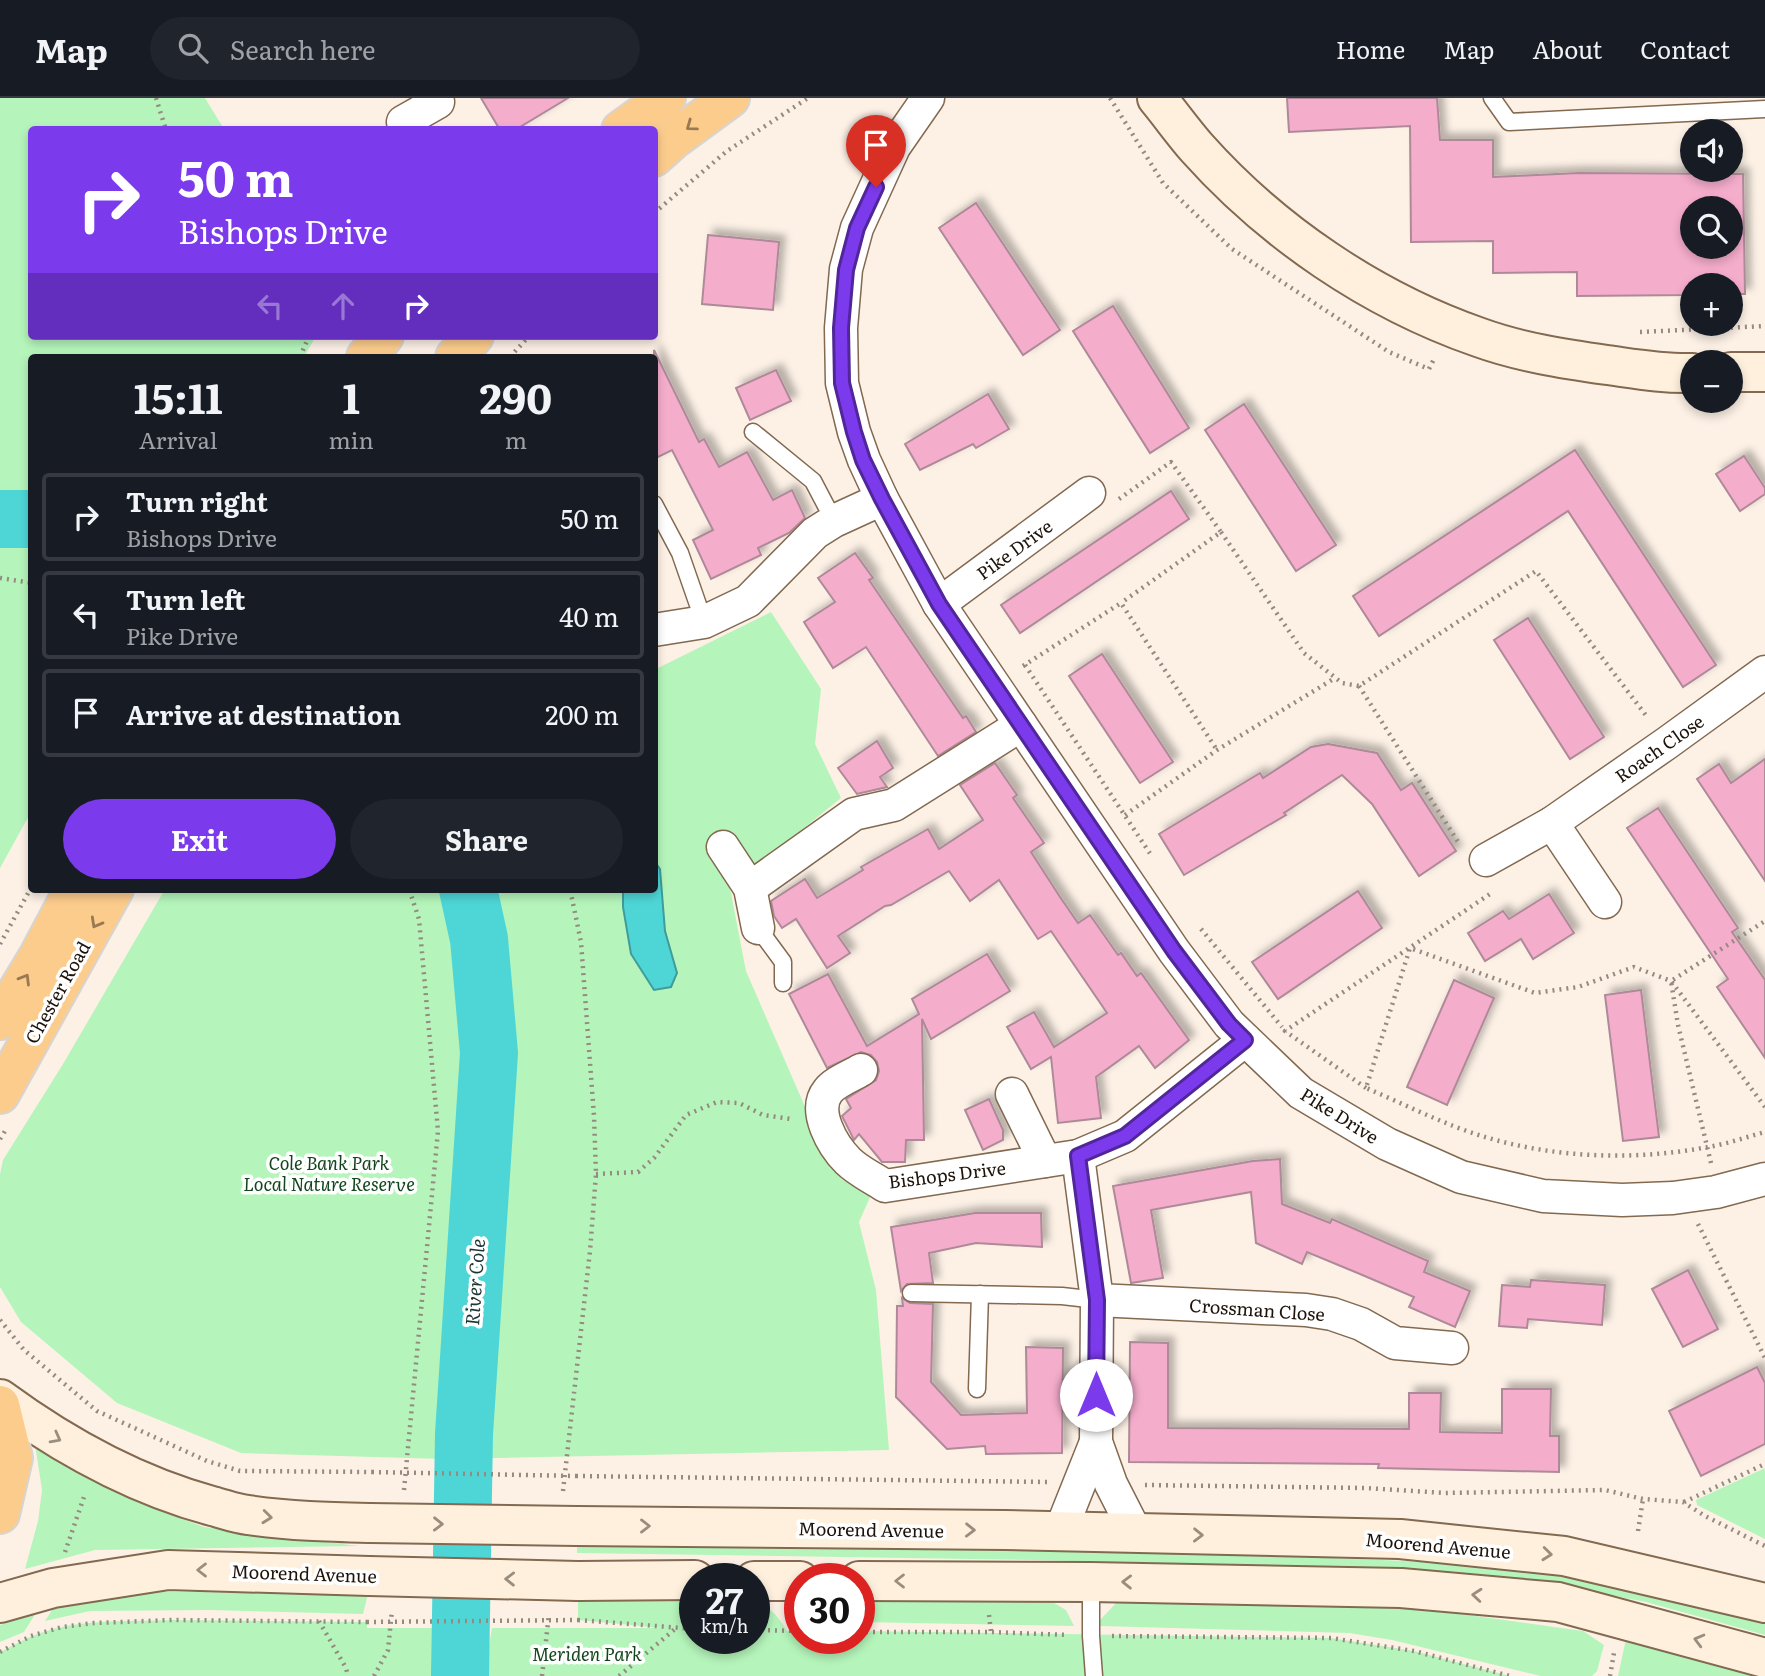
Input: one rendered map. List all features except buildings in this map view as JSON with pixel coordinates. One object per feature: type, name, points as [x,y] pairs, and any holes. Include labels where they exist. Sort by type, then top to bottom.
[{"type":"highway","points":[[627,126],[666,98]]},
{"type":"highway","points":[[658,153],[730,98]]},
{"type":"highway","points":[[369,354],[381,340]]},
{"type":"highway","points":[[458,354],[470,340]]},
{"type":"highway","name":"Chester Road","points":[[0,1020],[72,893]]},
{"type":"highway","name":"Chester Road","points":[[0,1094],[112,893]]},
{"type":"highway","points":[[0,1405],[13,1458],[0,1514]]},
{"type":"street","points":[[403,122],[438,102],[435,98]]},
{"type":"street","name":"Pike Drive","points":[[928,98],[894,147],[857,228],[846,270],[841,328],[842,383],[863,460],[939,604],[1174,951],[1229,1024],[1301,1093],[1387,1144],[1461,1177],[1543,1196],[1622,1200],[1716,1192],[1765,1179]]},
{"type":"street","points":[[1157,98],[1197,147],[1272,220],[1356,280],[1440,322],[1480,338],[1560,359],[1680,374]]},
{"type":"street","points":[[1743,372],[1765,372]]},
{"type":"street","name":"Pike Drive","points":[[939,604],[1089,494]]},
{"type":"street","points":[[658,629],[705,622],[748,601],[815,533],[834,521],[882,499]]},
{"type":"street","name":"Roach Close","points":[[1485,872],[1765,671]]},
{"type":"street","points":[[750,888],[853,814],[894,805],[1021,725]]},
{"type":"street","points":[[1552,823],[1605,902]]},
{"type":"street","points":[[723,847],[750,888],[758,928]]},
{"type":"street","name":"Bishops Drive","points":[[823,1116],[832,1142],[849,1163],[885,1186],[1078,1156],[1125,1136],[1245,1040]]},
{"type":"street","points":[[823,1116],[822,1101],[829,1089],[861,1070]]},
{"type":"street","points":[[1012,1094],[1045,1161]]},
{"type":"street","points":[[1078,1156],[1097,1300],[1096,1442],[1111,1484],[1136,1533]]},
{"type":"street","name":"Crossman Close","points":[[1097,1300],[1306,1310],[1332,1314],[1361,1324],[1395,1343],[1452,1348]]},
{"type":"street","name":"Moorend Avenue","points":[[0,1399],[44,1431],[96,1460],[171,1495],[246,1515],[311,1522],[370,1523],[569,1513],[1060,1531],[1400,1539],[1564,1556],[1765,1603]]},
{"type":"street","points":[[1060,1531],[1096,1442]]},
{"type":"street","name":"Moorend Avenue","points":[[0,1603],[53,1588],[168,1570],[578,1581],[679,1580]]},
{"type":"street","points":[[875,1581],[1401,1588],[1558,1602],[1765,1658]]},
{"type":"lane","points":[[1492,98],[1509,122],[1765,109]]},
{"type":"lane","points":[[753,432],[813,481],[834,521]]},
{"type":"lane","points":[[658,512],[680,553],[705,622]]},
{"type":"lane","points":[[758,928],[783,962],[783,983]]},
{"type":"lane","points":[[911,1293],[1062,1296],[1097,1300]]},
{"type":"lane","points":[[977,1390],[980,1294]]},
{"type":"lane","points":[[1091,1582],[1094,1676]]},
{"type":"path","points":[[156,98],[165,126]]},
{"type":"path","points":[[658,210],[727,151],[808,98]]},
{"type":"path","points":[[1635,332],[1765,326]]},
{"type":"path","points":[[302,354],[308,340]]},
{"type":"path","points":[[513,354],[526,340]]},
{"type":"path","points":[[1089,494],[1106,509],[1171,462],[1304,653],[1342,683],[1359,686],[1536,571],[1667,743]]},
{"type":"path","points":[[994,685],[1121,603],[1221,532]]},
{"type":"path","points":[[0,578],[28,582]]},
{"type":"path","points":[[1121,603],[1217,750]]},
{"type":"path","points":[[1025,665],[1153,859]]},
{"type":"path","points":[[1097,834],[1217,750],[1335,678]]},
{"type":"path","points":[[1285,1031],[1490,894],[1485,872],[1467,856],[1359,686]]},
{"type":"path","points":[[0,944],[28,893]]},
{"type":"path","points":[[404,1497],[438,1131],[419,919],[410,893]]},
{"type":"path","points":[[569,1513],[596,1174],[580,942],[571,893]]},
{"type":"path","points":[[1671,981],[1765,921]]},
{"type":"path","points":[[1198,925],[1285,1031],[1366,1088],[1482,1137],[1567,1154],[1648,1154],[1708,1147],[1765,1132]]},
{"type":"path","points":[[1410,948],[1535,993],[1578,987],[1634,968],[1671,981],[1765,1107]]},
{"type":"path","points":[[1366,1088],[1410,948]]},
{"type":"path","points":[[1671,981],[1678,1025],[1708,1147],[1716,1192]]},
{"type":"path","points":[[596,1174],[638,1172],[654,1158],[685,1115],[717,1102],[739,1104],[763,1115],[795,1120],[823,1116]]},
{"type":"path","points":[[1684,1196],[1765,1358]]},
{"type":"path","points":[[0,1320],[24,1350],[97,1411],[194,1456],[240,1471],[1079,1483]]},
{"type":"path","points":[[31,1636],[53,1588],[96,1460],[97,1411]]},
{"type":"path","points":[[1683,1502],[1765,1464]]},
{"type":"path","points":[[1111,1484],[1365,1488],[1445,1493],[1605,1490],[1643,1499],[1683,1502],[1765,1546]]},
{"type":"path","points":[[1638,1531],[1643,1499]]},
{"type":"path","points":[[374,1676],[388,1650],[392,1608]]},
{"type":"path","points":[[542,1676],[550,1609]]},
{"type":"path","points":[[0,1653],[31,1636],[62,1627],[172,1619],[367,1622],[578,1620],[679,1629]]},
{"type":"path","points":[[319,1621],[348,1676]]},
{"type":"path","points":[[619,1676],[675,1629]]},
{"type":"path","points":[[875,1632],[1331,1638],[1414,1651],[1510,1676]]},
{"type":"path","points":[[1610,1676],[1614,1652]]},
{"type":"green space","points":[[0,98],[205,98],[222,126],[28,126],[28,340],[314,340],[306,354],[28,354],[28,817],[0,868]]},
{"type":"green space","name":"Cole Bank Park Local Nature Reserve","points":[[771,612],[821,689],[815,744],[841,798],[730,888],[746,971],[826,1155],[841,1179],[871,1195],[859,1222],[876,1290],[889,1450],[442,1459],[241,1453],[117,1403],[21,1322],[0,1287],[0,1174],[3,1160],[63,1064],[163,893],[658,893],[658,668]]},
{"type":"green space","points":[[34,1438],[81,1471],[132,1500],[204,1527],[359,1546],[95,1550],[25,1569],[38,1521],[42,1490]]},
{"type":"green space","points":[[1765,1468],[1765,1539],[1697,1505],[1696,1500]]},
{"type":"green space","points":[[577,1542],[1255,1555],[1430,1562],[1551,1572],[1754,1618],[1765,1622],[1765,1635],[1646,1602],[1486,1575],[1341,1568],[1033,1560],[577,1553]]},
{"type":"green space","points":[[112,1591],[368,1594],[363,1614],[210,1610],[90,1611],[45,1621],[57,1602]]},
{"type":"green space","name":"Meriden Park","points":[[578,1595],[679,1597],[679,1654],[770,1654],[770,1610],[784,1627],[784,1654],[875,1654],[875,1631],[1331,1638],[1414,1651],[1510,1676],[484,1676],[492,1628],[662,1628],[578,1620]]},
{"type":"green space","points":[[875,1599],[1051,1601],[1066,1610],[1074,1626],[875,1622]]},
{"type":"green space","points":[[1118,1601],[1425,1609],[1583,1631],[1604,1645],[1597,1671],[1592,1676],[1541,1676],[1392,1640],[1349,1633],[1100,1626],[1099,1621]]},
{"type":"green space","points":[[39,1608],[24,1632],[0,1642],[0,1625]]},
{"type":"green space","points":[[100,1622],[367,1622],[367,1628],[445,1628],[440,1676],[0,1676],[0,1652],[47,1631]]},
{"type":"green space","points":[[1626,1639],[1759,1676],[1618,1676]]},
{"type":"water","points":[[658,866],[665,931],[677,973],[671,987],[654,990],[631,954],[623,893],[658,893]]},
{"type":"waterway","name":"River Cole","points":[[0,519],[28,519]]},
{"type":"waterway","name":"River Cole","points":[[460,1676],[464,1434],[489,1053],[479,939],[469,893]]},
{"type":"route","points":[[876,187],[857,228],[846,270],[841,328],[842,383],[863,460],[939,604],[1174,951],[1229,1024],[1245,1040],[1125,1136],[1078,1156],[1097,1300],[1096,1395]]}]
